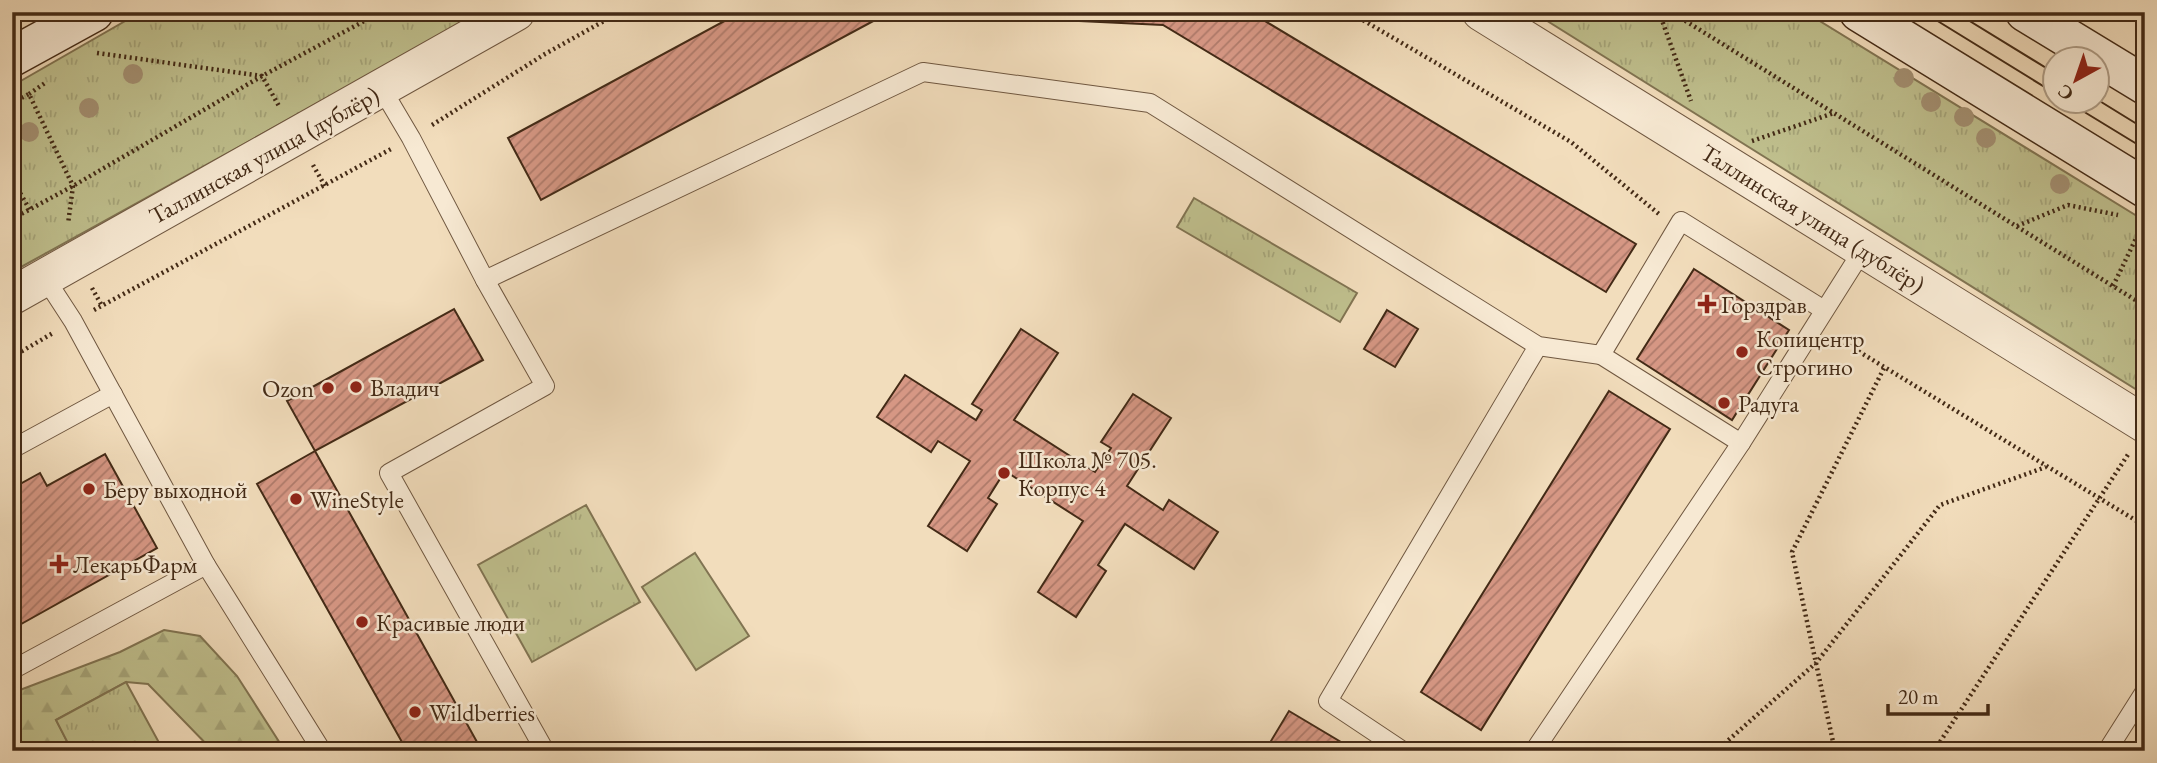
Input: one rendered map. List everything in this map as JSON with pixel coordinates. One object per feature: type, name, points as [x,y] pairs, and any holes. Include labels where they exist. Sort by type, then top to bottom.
[{"type":"main road","points":[[12,57],[94,12]]},
{"type":"main road","points":[[1859,12],[2145,188]]},
{"type":"main road","points":[[2025,12],[2138,76]]},
{"type":"street","name":"Таллинская улица (дублёр)","points":[[12,296],[516,12]]},
{"type":"street","name":"Таллинская улица (дублёр)","points":[[1482,12],[1864,248],[2139,435]]},
{"type":"lane","points":[[485,280],[923,72],[1150,103],[1538,346],[1601,355],[1741,443]]},
{"type":"lane","points":[[382,89],[545,386],[389,473],[545,751]]},
{"type":"lane","points":[[1601,355],[1681,221],[1820,318]]},
{"type":"lane","points":[[1537,750],[1741,443],[1864,248]]},
{"type":"lane","points":[[60,269],[73,321],[206,565],[322,751]]},
{"type":"lane","points":[[1403,751],[1328,701],[1538,346]]},
{"type":"lane","points":[[12,449],[113,394]]},
{"type":"lane","points":[[12,670],[206,565]]},
{"type":"lane","points":[[2107,751],[2140,710],[2145,691]]},
{"type":"path","points":[[12,219],[262,76],[381,12]]},
{"type":"path","points":[[12,356],[411,138],[545,54],[620,12]]},
{"type":"path","points":[[1349,12],[1571,142],[1676,230]]},
{"type":"path","points":[[1659,12],[1691,103]]},
{"type":"path","points":[[1671,12],[2145,306]]},
{"type":"path","points":[[92,52],[262,76]]},
{"type":"path","points":[[262,76],[326,186]]},
{"type":"path","points":[[12,103],[50,80]]},
{"type":"path","points":[[29,94],[73,186],[60,269],[102,306]]},
{"type":"path","points":[[12,179],[30,210]]},
{"type":"path","points":[[2016,226],[2068,205],[2119,215]]},
{"type":"path","points":[[2113,286],[2145,221]]},
{"type":"path","points":[[1820,318],[1884,368],[2145,526]]},
{"type":"path","points":[[1835,751],[1792,552],[1884,368]]},
{"type":"path","points":[[1934,751],[2139,435]]},
{"type":"path","points":[[1716,751],[1816,663],[1940,505],[2047,467]]},
{"type":"green space","points":[[141,12],[483,12],[12,272],[12,86]]},
{"type":"green space","points":[[1533,12],[1805,12],[2145,221],[2145,395]]},
{"type":"green space","points":[[1194,198],[1357,293],[1340,322],[1177,227]]},
{"type":"green space","points":[[586,505],[640,602],[532,662],[478,565]]},
{"type":"green space","points":[[695,553],[749,636],[696,670],[642,587]]},
{"type":"green space","points":[[164,630],[200,636],[237,676],[285,751],[213,751],[148,684],[126,682],[56,720],[72,751],[12,751],[12,693],[120,652]]},
{"type":"green space","points":[[126,682],[163,750],[72,751],[56,720]]},
{"type":"building","points":[[741,12],[890,12],[541,200],[508,138]]},
{"type":"building","points":[[894,12],[1250,12],[1636,244],[1606,292],[1163,25]]},
{"type":"building","points":[[1694,269],[1789,330],[1732,420],[1637,359]]},
{"type":"building","points":[[454,309],[483,360],[315,451],[287,401]]},
{"type":"building","points":[[1387,310],[1418,329],[1395,367],[1364,349]]},
{"type":"building","points":[[1021,329],[1058,353],[1014,420],[1095,472],[1111,448],[1101,442],[1133,394],[1171,418],[1127,486],[1163,510],[1169,500],[1218,532],[1194,569],[1125,524],[1098,565],[1106,571],[1076,617],[1038,592],[1083,521],[1005,471],[988,498],[997,504],[967,551],[928,526],[970,461],[938,441],[931,452],[877,417],[905,375],[976,420],[982,410],[972,404]]},
{"type":"building","points":[[1609,391],[1670,429],[1481,730],[1421,692]]},
{"type":"building","points":[[315,451],[482,751],[407,751],[257,484]]},
{"type":"building","points":[[105,454],[157,548],[14,628],[12,506],[20,502],[13,488],[40,473],[47,486]]},
{"type":"building","points":[[1289,711],[1356,751],[1265,751]]},
{"type":"tram line","points":[[12,15],[16,12]]},
{"type":"tram line","points":[[1923,12],[2042,85]]},
{"type":"tram line","points":[[1955,12],[2042,65]]},
{"type":"tram line","points":[[2112,109],[2145,129]]},
{"type":"tram line","points":[[2091,116],[2145,149]]},
{"type":"place","name":"Горздрав","points":[[1707,304]]},
{"type":"place","name":"Копицентр Строгино","points":[[1742,352]]},
{"type":"place","name":"Владич","points":[[356,387]]},
{"type":"place","name":"Ozon","points":[[328,388]]},
{"type":"place","name":"Радуга","points":[[1724,403]]},
{"type":"place","name":"Школа № 705. Корпус 4","points":[[1004,473]]},
{"type":"place","name":"Беру выходной","points":[[89,489]]},
{"type":"place","name":"WineStyle","points":[[296,499]]},
{"type":"place","name":"ЛекарьФарм","points":[[59,564]]},
{"type":"place","name":"Красивые люди","points":[[362,622]]},
{"type":"place","name":"Wildberries","points":[[415,712]]}]
